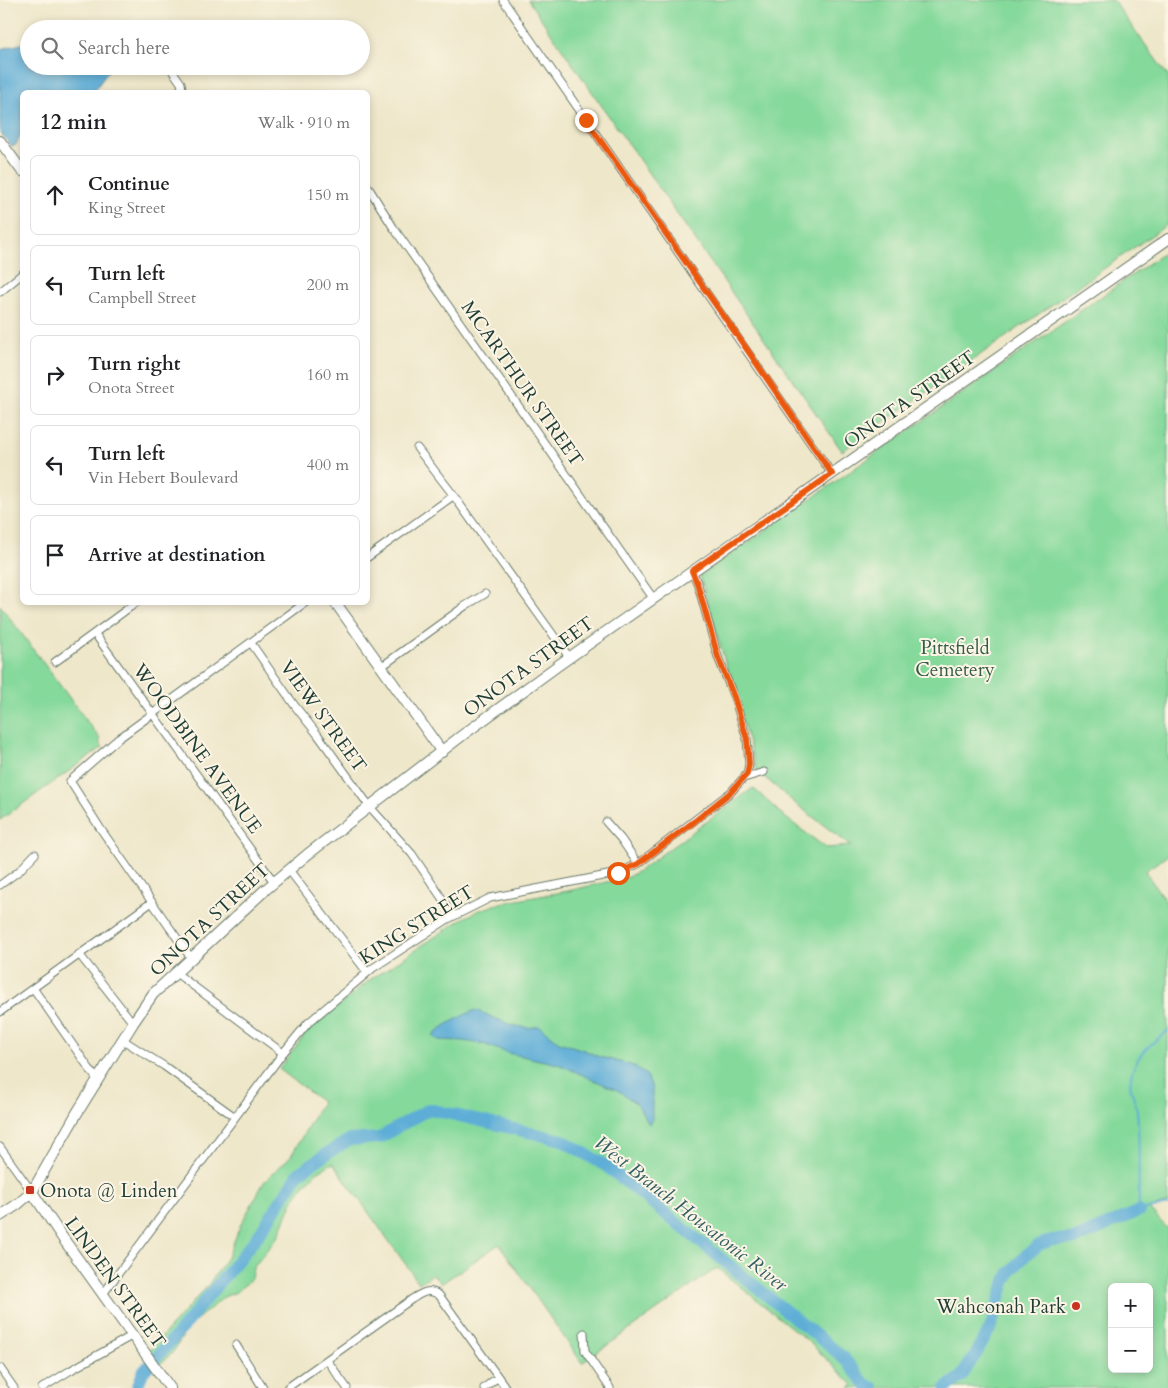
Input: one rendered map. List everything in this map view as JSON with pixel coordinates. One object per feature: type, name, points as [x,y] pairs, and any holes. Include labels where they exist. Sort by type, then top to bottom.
[{"type":"street","points":[[503,0],[832,474]]},
{"type":"street","points":[[175,75],[181,83],[182,89],[180,90]]},
{"type":"street","points":[[0,141],[20,168]]},
{"type":"street","name":"MCARTHUR STREET","points":[[370,190],[393,227],[652,598]]},
{"type":"street","name":"ONOTA STREET","points":[[0,1216],[32,1192],[133,1023],[153,994],[274,882],[442,752],[652,598],[1168,239]]},
{"type":"street","points":[[0,292],[20,276]]},
{"type":"street","points":[[417,448],[570,657]]},
{"type":"street","points":[[370,556],[453,496]]},
{"type":"street","points":[[692,571],[718,657],[734,697],[747,739],[749,764],[747,774],[743,778]]},
{"type":"street","points":[[381,667],[465,606],[485,594]]},
{"type":"street","points":[[55,662],[133,605]]},
{"type":"street","points":[[191,958],[90,813],[70,781],[117,740],[302,605]]},
{"type":"street","points":[[337,605],[442,752]]},
{"type":"street","name":"WOODBINE AVENUE","points":[[95,634],[274,882]]},
{"type":"street","name":"VIEW STREET","points":[[251,643],[294,706],[318,735],[370,807],[412,854],[454,916]]},
{"type":"street","points":[[743,778],[764,772]]},
{"type":"street","name":"KING STREET","points":[[103,1294],[282,1053],[308,1023],[367,972],[454,916],[490,898],[618,873],[638,864],[731,792],[743,778]]},
{"type":"street","points":[[606,822],[621,839],[638,864]]},
{"type":"street","points":[[0,885],[19,871],[35,854]]},
{"type":"street","points":[[289,870],[367,972]]},
{"type":"street","points":[[0,1012],[152,902]]},
{"type":"street","points":[[79,954],[133,1023]]},
{"type":"street","points":[[176,973],[282,1053]]},
{"type":"street","points":[[33,988],[98,1081]]},
{"type":"street","points":[[123,1040],[164,1066],[235,1117]]},
{"type":"street","name":"LINDEN STREET","points":[[0,1147],[170,1388]]},
{"type":"street","points":[[288,1388],[412,1299],[426,1291],[433,1291],[439,1295],[506,1388]]},
{"type":"street","points":[[584,1333],[585,1352],[610,1388]]},
{"type":"street","points":[[42,1388],[133,1335]]},
{"type":"street","points":[[236,1345],[263,1388]]},
{"type":"street","points":[[327,1360],[347,1388]]},
{"type":"street","points":[[0,1368],[14,1388]]},
{"type":"street","points":[[484,1388],[498,1377]]},
{"type":"green space","points":[[528,0],[1113,0],[1168,76],[1168,224],[842,451]]},
{"type":"green space","name":"Pittsfield Cemetery","points":[[1168,250],[1168,855],[1145,871],[1168,905],[1168,1203],[1149,1209],[1168,1229],[1168,1388],[849,1388],[853,1385],[808,1341],[717,1268],[582,1363],[499,1244],[441,1284],[433,1274],[419,1283],[333,1163],[317,1172],[300,1190],[293,1201],[279,1235],[253,1268],[251,1278],[247,1283],[236,1292],[224,1297],[196,1320],[188,1328],[173,1352],[159,1365],[149,1351],[209,1284],[228,1256],[241,1224],[264,1182],[291,1156],[322,1102],[279,1069],[306,1033],[371,979],[462,919],[501,903],[568,891],[628,877],[753,788],[786,818],[826,848],[851,846],[757,771],[700,576]]},
{"type":"green space","points":[[0,605],[101,740],[99,742],[103,747],[0,820]]},
{"type":"water","points":[[20,44],[20,75],[106,75],[95,90],[20,90],[20,135],[16,145],[11,146],[0,132],[0,49]]},
{"type":"water","points":[[476,1010],[511,1025],[528,1028],[539,1026],[559,1042],[597,1056],[631,1065],[642,1071],[647,1076],[652,1088],[652,1119],[650,1123],[637,1104],[619,1091],[558,1064],[508,1053],[483,1044],[438,1040],[433,1035],[453,1021]]},
{"type":"waterway","points":[[1168,1031],[1140,1056],[1130,1081],[1136,1104],[1138,1123],[1139,1211],[1168,1205]]},
{"type":"waterway","name":"West Branch Housatonic River","points":[[137,1388],[143,1372],[173,1339],[257,1237],[299,1173],[349,1140],[379,1138],[429,1109],[562,1140],[606,1166],[843,1357],[866,1385],[873,1388]]},
{"type":"waterway","name":"West Branch Housatonic River","points":[[946,1388],[961,1377],[976,1354],[990,1329],[1010,1272],[1026,1255],[1039,1245],[1052,1240],[1076,1239],[1139,1211]]},
{"type":"place","name":"Onota @ Linden","points":[[30,1190]]},
{"type":"place","name":"Wahconah Park","points":[[1076,1306]]},
{"type":"route","points":[[586,120],[832,474],[692,571],[708,617],[718,657],[734,697],[747,739],[749,764],[747,774],[731,792],[647,858],[618,873]]}]
